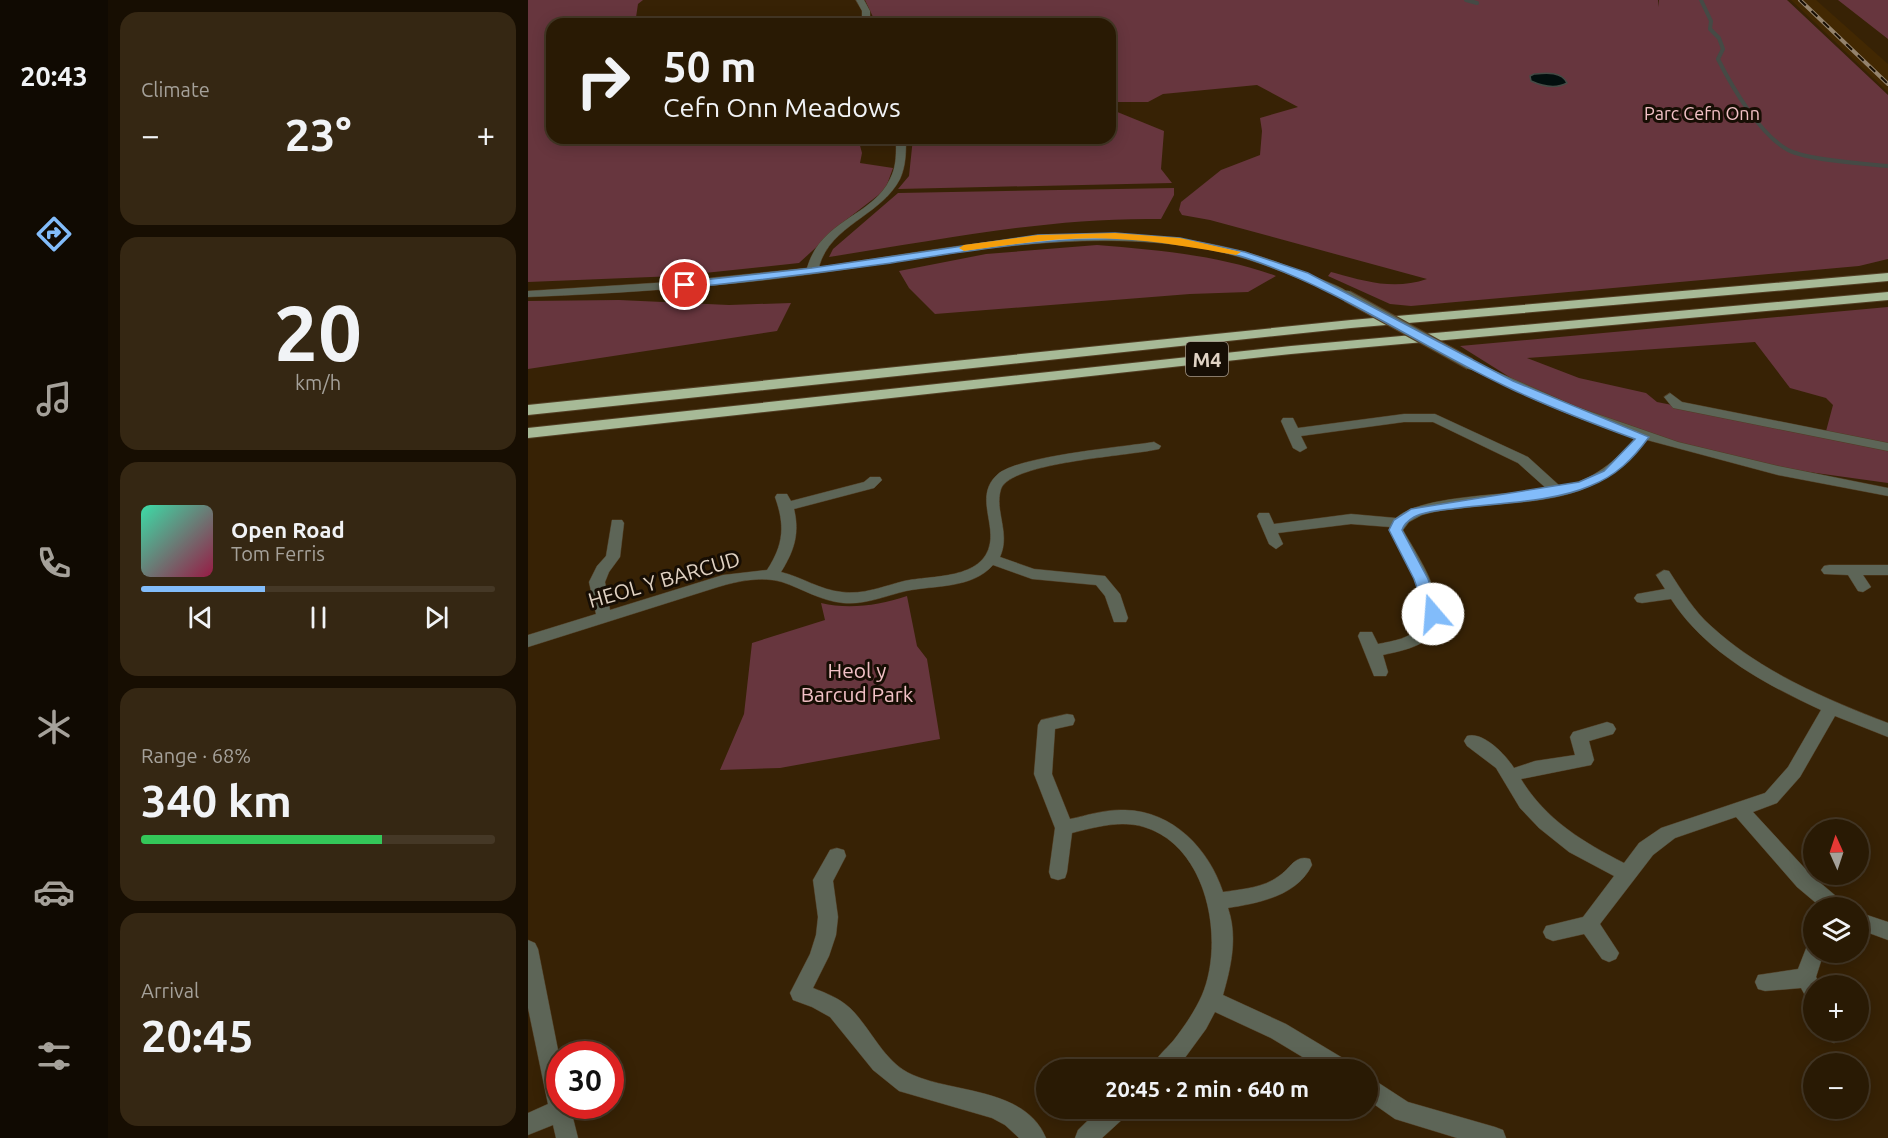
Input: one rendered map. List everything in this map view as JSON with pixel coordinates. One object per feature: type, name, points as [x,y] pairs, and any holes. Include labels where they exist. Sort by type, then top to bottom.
[{"type":"highway","name":"M4","points":[[528,410],[1328,326],[1888,278]]},
{"type":"highway","name":"M4","points":[[528,433],[1301,349],[1888,296]]},
{"type":"street","points":[[860,0],[866,11],[867,18]]},
{"type":"street","points":[[812,271],[819,250],[842,227],[890,191],[897,174],[900,144]]},
{"type":"street","points":[[528,294],[675,286],[812,271],[1019,240],[1074,236],[1125,236],[1180,241],[1245,255],[1305,275],[1470,364],[1549,402],[1643,437],[1759,468],[1888,492]]},
{"type":"street","points":[[1670,397],[1678,405],[1888,447]]},
{"type":"street","points":[[1300,448],[1291,427],[1404,417],[1435,418],[1523,460],[1557,491]]},
{"type":"street","points":[[1374,651],[1420,636],[1430,626],[1433,614],[1421,579],[1396,530],[1398,523],[1411,513],[1437,507],[1557,491],[1583,485],[1608,473],[1630,454],[1643,437]]},
{"type":"street","points":[[1120,618],[1112,594],[1100,580],[1032,574],[991,559],[999,540],[993,494],[1002,478],[1037,465],[1154,446]]},
{"type":"street","points":[[772,574],[791,539],[790,520],[784,502],[869,485],[875,480]]},
{"type":"street","points":[[1276,544],[1267,522],[1351,519],[1398,523]]},
{"type":"street","points":[[604,617],[597,582],[615,551],[617,523]]},
{"type":"street","name":"HEOL Y BARCUD","points":[[528,641],[725,580],[772,574],[793,579],[833,596],[861,597],[965,576],[982,568],[991,559]]},
{"type":"street","points":[[1829,570],[1888,570]]},
{"type":"street","points":[[1853,570],[1863,587]]},
{"type":"street","points":[[1664,574],[1687,611],[1719,641],[1772,678],[1831,708],[1888,730]]},
{"type":"street","points":[[1642,598],[1676,593]]},
{"type":"street","points":[[1366,636],[1374,651],[1380,672]]},
{"type":"street","points":[[1553,932],[1589,924],[1646,849],[1668,832],[1771,798],[1794,772],[1831,708]]},
{"type":"street","points":[[1058,872],[1064,828],[1043,774],[1047,725],[1067,720]]},
{"type":"street","points":[[1510,776],[1535,768],[1585,760],[1579,737],[1607,729]]},
{"type":"street","points":[[1473,741],[1502,764],[1526,803],[1545,823],[1576,847],[1626,873]]},
{"type":"street","points":[[1740,810],[1804,881],[1823,897]]},
{"type":"street","points":[[1064,828],[1113,817],[1146,820],[1164,827],[1190,850],[1212,884],[1218,901],[1224,943],[1222,963],[1210,1000],[1192,1034],[1170,1059]]},
{"type":"street","points":[[837,856],[823,880],[828,916],[826,935],[819,956],[800,993],[815,998],[846,1019],[880,1065],[895,1077],[907,1084],[995,1108],[1013,1118],[1035,1138]]},
{"type":"street","points":[[1218,901],[1282,886],[1292,880],[1303,865]]},
{"type":"street","points":[[1589,924],[1609,953]]},
{"type":"street","points":[[1869,924],[1888,931]]},
{"type":"street","points":[[528,949],[546,1048]]},
{"type":"street","points":[[1765,982],[1803,985]]},
{"type":"street","points":[[1210,1000],[1240,1012],[1310,1047],[1327,1059]]},
{"type":"street","points":[[1378,1094],[1403,1111],[1495,1138]]},
{"type":"street","points":[[528,1124],[546,1116]]},
{"type":"street","points":[[563,1119],[567,1138]]},
{"type":"street","points":[[1086,1138],[1106,1119]]},
{"type":"shaded area","points":[[1791,0],[1816,0],[1888,64],[1888,92]]},
{"type":"shaded area","points":[[1548,73],[1561,76],[1567,83],[1554,86],[1540,84],[1531,81],[1530,76]]},
{"type":"green space","points":[[528,0],[643,0],[638,4],[636,18],[546,18],[546,144],[860,144],[862,153],[860,163],[893,168],[885,190],[846,220],[799,263],[676,276],[528,282]]},
{"type":"green space","name":"Parc Cefn Onn","points":[[865,0],[1658,0],[1659,7],[1659,0],[1787,0],[1888,95],[1888,259],[1859,266],[1411,306],[1390,304],[1328,276],[1331,272],[1381,284],[1404,284],[1427,279],[1210,220],[1182,215],[1179,210],[1181,202],[1221,170],[1260,155],[1262,131],[1260,118],[1298,107],[1257,85],[1163,94],[1148,102],[1116,102],[1116,18],[873,17]]},
{"type":"green space","points":[[1838,0],[1888,0],[1888,39]]},
{"type":"green space","points":[[1116,111],[1164,131],[1161,169],[1172,183],[898,189],[909,176],[912,144],[1116,144]]},
{"type":"green space","points":[[1174,188],[1174,195],[1161,219],[1119,219],[1036,226],[829,257],[833,249],[898,193]]},
{"type":"green space","points":[[1097,245],[1165,251],[1210,258],[1276,276],[1248,292],[1190,294],[935,314],[909,288],[899,271],[986,254]]},
{"type":"green space","points":[[619,300],[729,305],[791,303],[777,331],[528,369],[528,301]]},
{"type":"green space","points":[[1888,307],[1888,483],[1772,467],[1631,430],[1519,383],[1460,346]],"holes":[[[1755,342],[1790,388],[1826,398],[1833,405],[1825,435],[1657,402],[1646,393],[1579,378],[1527,358]]]},
{"type":"green space","name":"Heol y Barcud Park","points":[[907,596],[917,646],[927,659],[940,739],[780,768],[720,770],[744,714],[752,643],[825,620],[821,603],[864,606]]},
{"type":"waterway","points":[[1466,0],[1477,3]]},
{"type":"waterway","points":[[1701,0],[1711,21],[1710,29],[1719,38],[1723,49],[1718,59],[1757,122],[1778,143],[1788,150],[1808,156],[1888,166]]},
{"type":"railway","points":[[1800,0],[1888,84]]},
{"type":"slow traffic","points":[[964,248],[1038,238],[1115,236],[1180,241],[1236,252]]},
{"type":"route","points":[[685,285],[812,271],[1038,238],[1115,236],[1180,241],[1227,250],[1305,275],[1509,384],[1579,414],[1643,437],[1630,454],[1608,473],[1583,485],[1540,494],[1437,507],[1411,513],[1398,523],[1396,530],[1430,599],[1433,614]]}]
